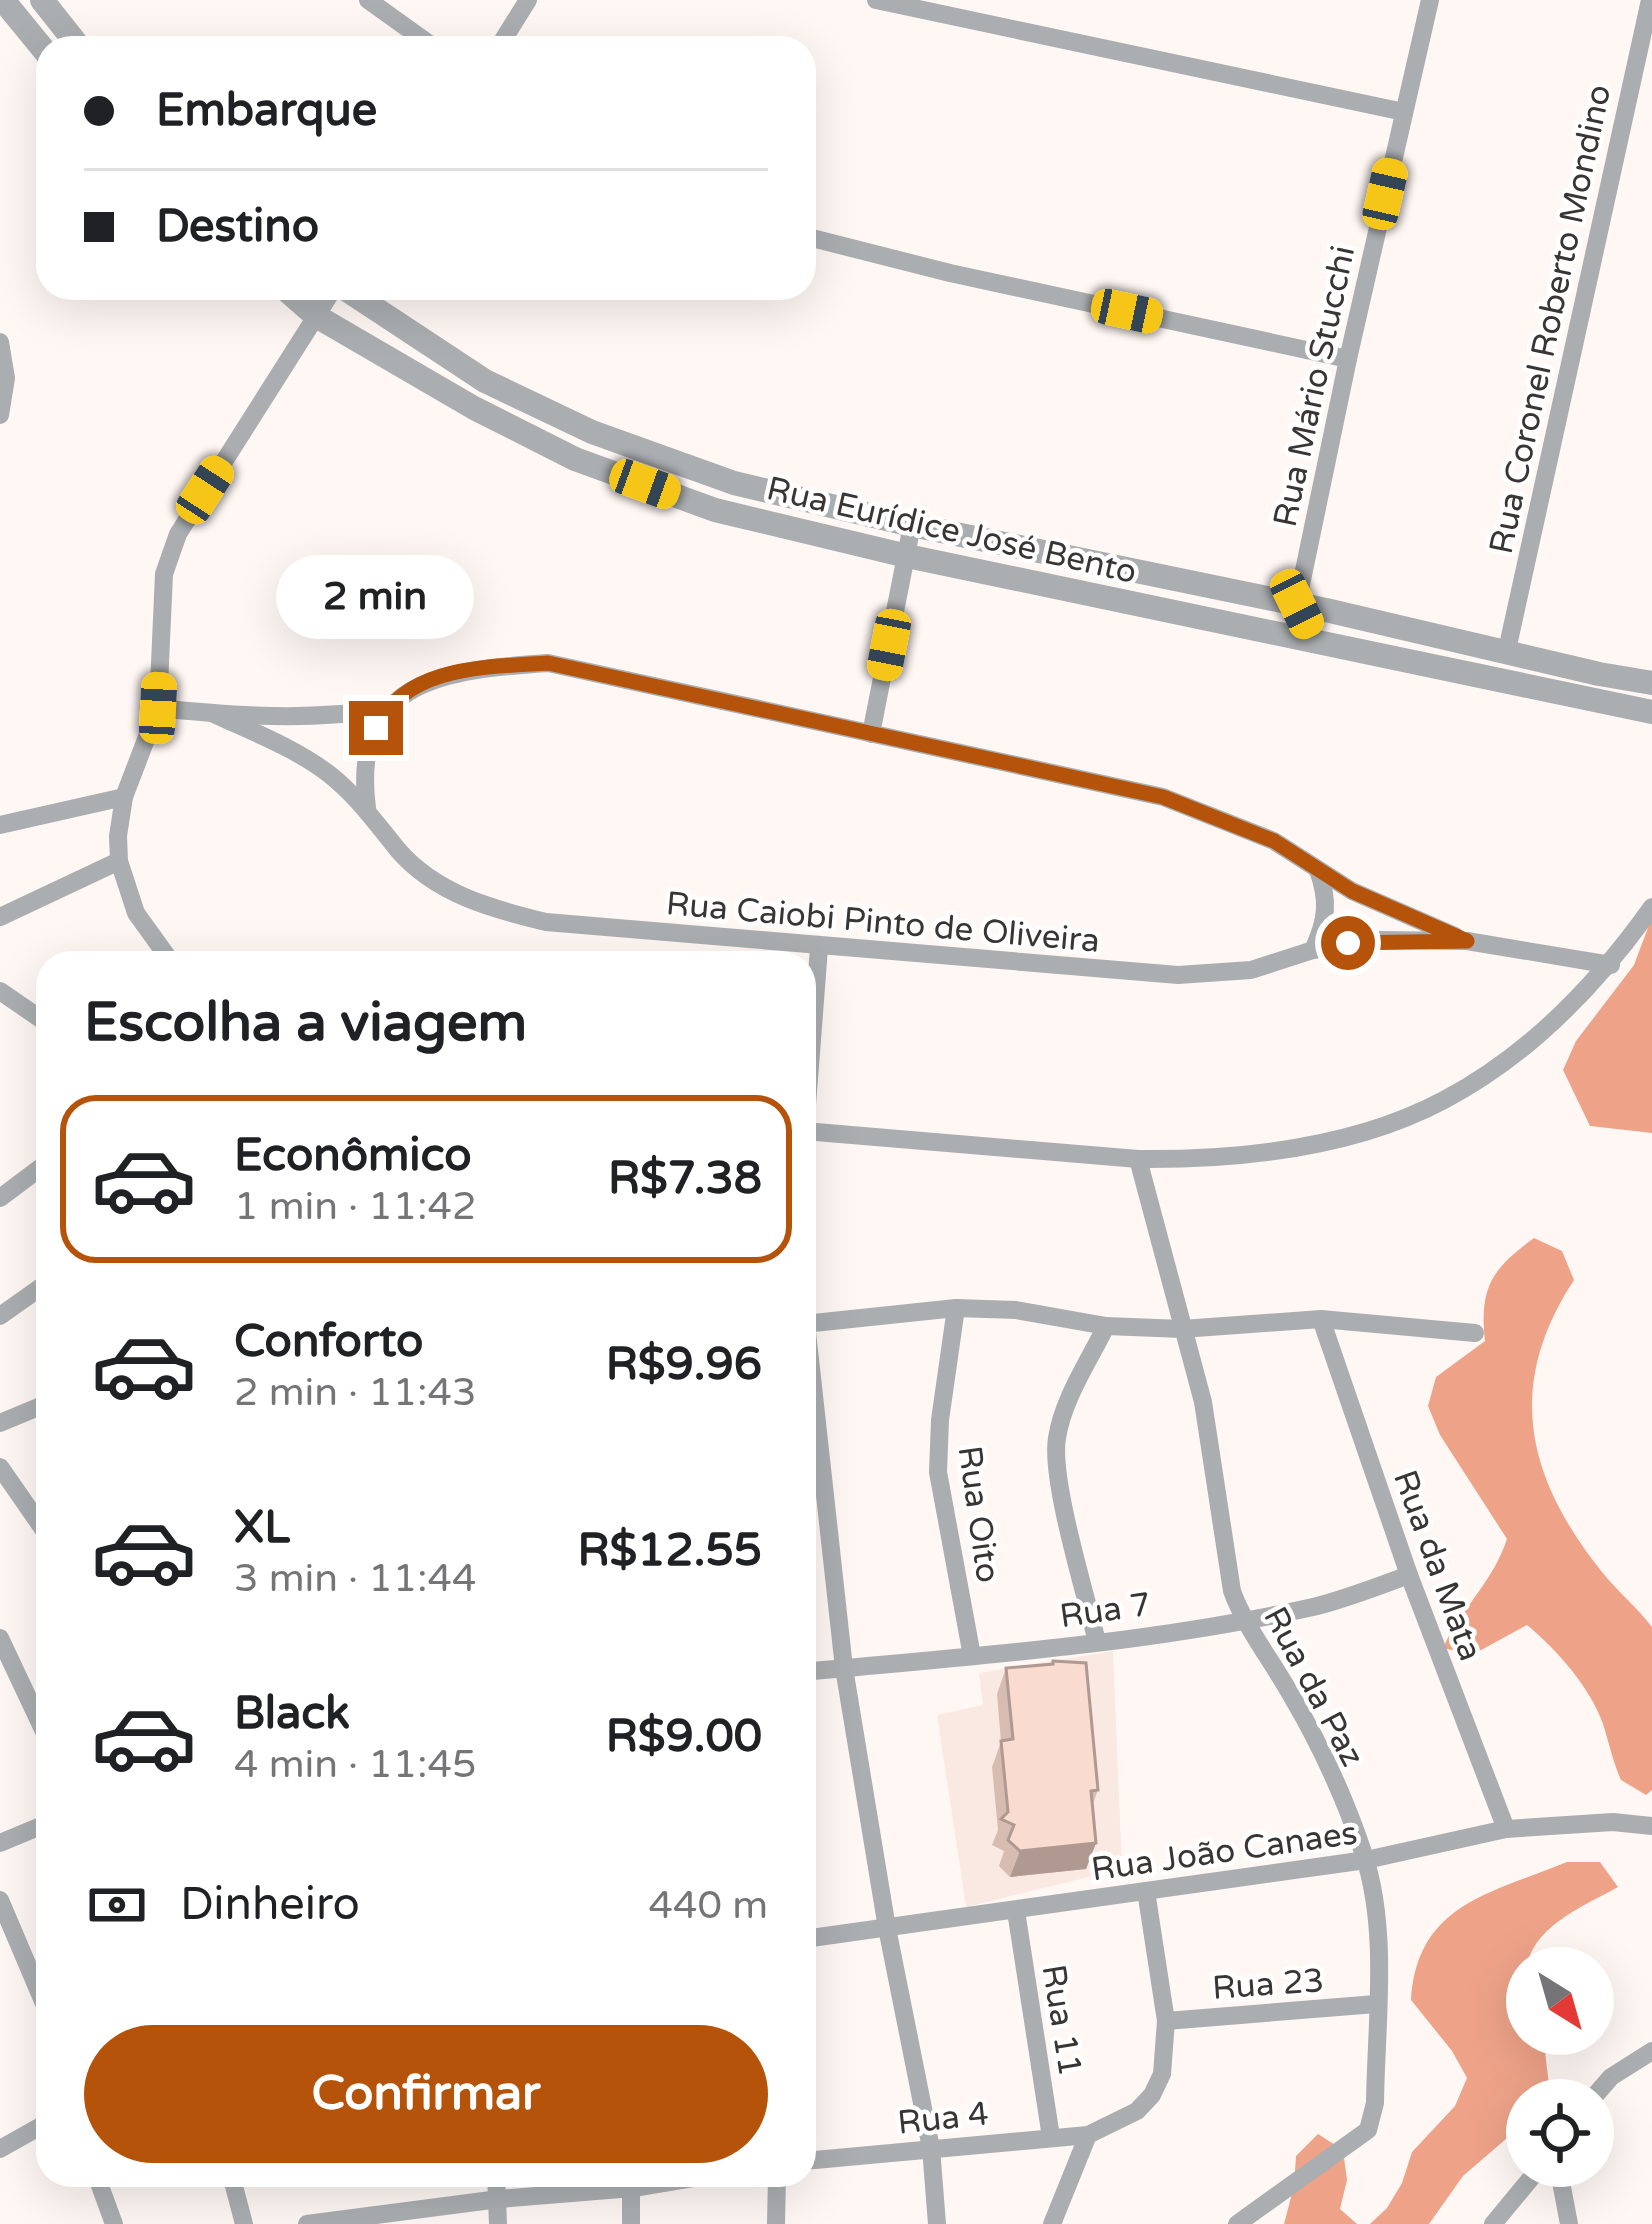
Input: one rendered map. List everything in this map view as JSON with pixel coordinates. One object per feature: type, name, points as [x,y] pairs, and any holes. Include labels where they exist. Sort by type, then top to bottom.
[{"type":"street","points":[[3,0],[36,41]]},
{"type":"street","points":[[42,0],[70,36]]},
{"type":"street","points":[[368,0],[418,36]]},
{"type":"street","points":[[506,36],[528,0]]},
{"type":"street","points":[[876,0],[1404,112]]},
{"type":"street","name":"Rua Mário Stucchi","points":[[1297,604],[1430,0]]},
{"type":"street","name":"Rua Coronel Roberto Mondino","points":[[1507,650],[1650,0]]},
{"type":"street","points":[[816,239],[950,273],[1348,359]]},
{"type":"street","name":"Rua Eurídice José Bento","points":[[298,300],[316,316],[474,408],[575,459],[715,509],[907,556],[1652,712]]},
{"type":"street","points":[[163,951],[136,913],[119,861],[118,836],[124,797],[158,708],[164,574],[178,534],[326,300]]},
{"type":"street","name":"Rua Eurídice José Bento","points":[[362,300],[485,381],[592,432],[734,483],[1652,683]]},
{"type":"street","points":[[0,342],[6,378],[0,415]]},
{"type":"street","points":[[872,734],[912,525]]},
{"type":"street","points":[[1297,604],[1315,641]]},
{"type":"street","points":[[367,808],[363,776],[385,709],[430,679],[473,668],[548,663],[1163,797],[1274,841],[1381,906],[1467,941]]},
{"type":"street","name":"Rua Caiobi Pinto de Oliveira","points":[[158,708],[326,718],[385,709]]},
{"type":"street","name":"Rua Caiobi Pinto de Oliveira","points":[[214,714],[298,753],[328,773],[367,808],[401,854],[442,886],[486,908],[546,922],[1178,975],[1251,970],[1313,950],[1378,940],[1467,941],[1611,965]]},
{"type":"street","points":[[0,825],[124,797]]},
{"type":"street","points":[[0,917],[119,861]]},
{"type":"street","points":[[1313,950],[1328,908],[1318,870]]},
{"type":"street","points":[[816,1132],[1194,1160],[1356,1135],[1443,1101],[1533,1040],[1611,965],[1652,907]]},
{"type":"street","points":[[816,986],[819,947]]},
{"type":"street","points":[[0,991],[36,1016]]},
{"type":"street","name":"Rua da Paz","points":[[1138,1159],[1203,1402],[1232,1591],[1243,1620],[1292,1696],[1351,1820],[1366,1860],[1377,1935],[1376,2103],[1368,2130],[1237,2224]]},
{"type":"street","points":[[0,1198],[36,1171]]},
{"type":"street","points":[[0,1316],[36,1290]]},
{"type":"street","points":[[816,1322],[956,1308],[1016,1310],[1106,1326],[1182,1329],[1321,1319],[1475,1333]]},
{"type":"street","name":"Rua Oito","points":[[956,1308],[940,1420],[938,1472],[972,1656]]},
{"type":"street","name":"Rua da Mata","points":[[1321,1319],[1409,1575],[1506,1829]]},
{"type":"street","points":[[1096,1642],[1058,1474],[1057,1439],[1069,1401],[1106,1326]]},
{"type":"street","points":[[0,1423],[36,1408]]},
{"type":"street","points":[[816,1420],[844,1668],[887,1928],[932,2148],[937,2224]]},
{"type":"street","points":[[0,1467],[36,1519]]},
{"type":"street","name":"Rua 7","points":[[816,1671],[1096,1642],[1243,1620],[1318,1606],[1409,1575]]},
{"type":"street","points":[[0,1638],[36,1714]]},
{"type":"street","name":"Rua João Canaes","points":[[816,1937],[1366,1860],[1506,1829],[1613,1822],[1652,1826]]},
{"type":"street","points":[[0,1843],[36,1828]]},
{"type":"street","points":[[1052,2224],[1088,2135],[1136,2111],[1152,2095],[1162,2074],[1166,2020],[1146,1892]]},
{"type":"street","points":[[0,1900],[36,1985]]},
{"type":"street","name":"Rua 11","points":[[1016,1911],[1051,2137]]},
{"type":"street","name":"Rua 23","points":[[1166,2020],[1376,2005]]},
{"type":"street","points":[[1609,2079],[1652,2051]]},
{"type":"street","points":[[0,2149],[36,2129]]},
{"type":"street","name":"Rua 4","points":[[816,2160],[1088,2135]]},
{"type":"street","points":[[100,2187],[114,2224]]},
{"type":"street","points":[[234,2187],[244,2224]]},
{"type":"street","points":[[498,2187],[498,2224]]},
{"type":"street","points":[[307,2224],[588,2187]]},
{"type":"street","points":[[631,2224],[632,2187]]},
{"type":"street","points":[[776,2224],[777,2187]]},
{"type":"street","points":[[1493,2224],[1524,2187]]},
{"type":"street","points":[[1562,2187],[1570,2224]]},
{"type":"shaded area","points":[[1652,917],[1652,1133],[1590,1126],[1563,1070],[1576,1041],[1634,965]]},
{"type":"shaded area","points":[[1534,1238],[1562,1251],[1574,1280],[1552,1319],[1532,1393],[1542,1466],[1576,1536],[1652,1627],[1652,1790],[1646,1795],[1621,1780],[1590,1696],[1527,1625],[1472,1655],[1443,1648],[1507,1539],[1440,1435],[1428,1406],[1436,1377],[1485,1341],[1484,1306],[1492,1281]]},
{"type":"shaded area","points":[[1113,1651],[1122,1869],[966,1907],[937,1715],[983,1705],[979,1673]]},
{"type":"shaded area","points":[[1567,1862],[1600,1862],[1618,1887],[1563,1918],[1535,1947],[1506,1947],[1506,2055],[1545,2055],[1548,2079],[1506,2079],[1506,2139],[1463,2176],[1429,2224],[1370,2224],[1402,2183],[1412,2152],[1455,2106],[1467,2078],[1411,2000],[1416,1967],[1427,1942],[1443,1922],[1486,1894]]},
{"type":"shaded area","points":[[1318,2134],[1343,2150],[1347,2180],[1340,2209],[1357,2224],[1284,2224],[1296,2156]]},
{"type":"building","points":[[1053,1661],[1086,1663],[1098,1790],[1091,1791],[1096,1843],[1020,1851],[1008,1840],[1014,1825],[1001,1819],[1008,1812],[1001,1741],[1013,1739],[1006,1668]]},
{"type":"route","points":[[376,728],[385,709],[430,679],[473,668],[548,663],[1163,797],[1274,841],[1352,891],[1467,941],[1348,943]]}]
